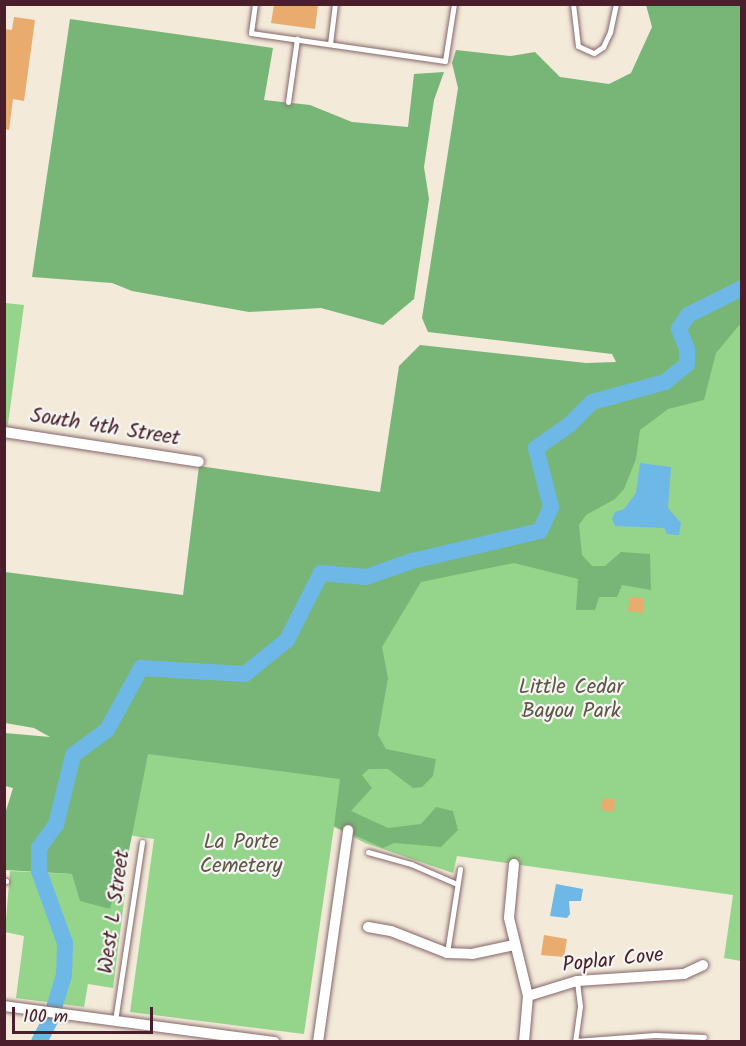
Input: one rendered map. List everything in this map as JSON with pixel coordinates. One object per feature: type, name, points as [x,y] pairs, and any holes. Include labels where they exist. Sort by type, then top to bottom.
[{"type":"street","name":"South 4th Street","points":[[4,432],[199,462]]},
{"type":"street","points":[[318,1041],[348,830]]},
{"type":"street","points":[[514,864],[509,906],[514,945],[528,996],[524,1041]]},
{"type":"street","points":[[368,927],[391,931],[447,953],[471,954],[514,945]]},
{"type":"street","name":"Poplar Cove","points":[[528,996],[577,981],[684,974],[703,965]]},
{"type":"street","points":[[4,1006],[275,1041]]},
{"type":"lane","points":[[255,4],[250,33],[445,61],[454,4]]},
{"type":"lane","points":[[330,44],[335,4]]},
{"type":"lane","points":[[573,4],[578,46],[594,53],[603,47],[610,32],[616,4]]},
{"type":"lane","points":[[288,102],[297,39]]},
{"type":"lane","name":"West L Street","points":[[114,1022],[142,842]]},
{"type":"lane","points":[[368,852],[411,864],[457,884]]},
{"type":"lane","points":[[447,953],[459,869]]},
{"type":"lane","points":[[577,981],[580,1006],[575,1041],[704,1037]]},
{"type":"green space","points":[[646,5],[741,5],[741,323],[716,353],[704,400],[668,409],[640,430],[636,459],[624,489],[615,499],[586,515],[579,525],[582,555],[592,566],[605,566],[621,552],[650,554],[651,590],[622,585],[617,597],[599,597],[595,610],[576,610],[578,579],[514,563],[421,582],[382,647],[388,678],[378,735],[386,749],[436,759],[433,776],[422,787],[413,788],[388,769],[369,769],[362,775],[372,788],[351,811],[388,828],[421,824],[436,807],[453,811],[458,830],[441,847],[394,843],[383,848],[334,826],[340,779],[148,754],[120,896],[113,898],[110,909],[80,901],[72,874],[5,870],[4,817],[13,788],[5,786],[5,733],[50,737],[34,728],[5,723],[5,572],[183,595],[199,466],[380,492],[399,366],[420,345],[586,363],[616,362],[612,354],[428,332],[422,318],[458,88],[452,63],[456,50],[511,56],[535,52],[560,77],[609,84],[631,73],[652,27]]},
{"type":"green space","points":[[70,19],[273,48],[264,100],[310,105],[352,122],[408,127],[414,74],[444,72],[434,100],[424,167],[429,199],[414,299],[383,325],[321,308],[249,312],[132,291],[112,283],[32,277]]},
{"type":"green space","name":"Little Cedar Bayou Park","points":[[741,288],[741,961],[724,958],[733,895],[457,856],[453,873],[365,843],[334,827],[304,1034],[130,1012],[154,839],[121,834],[135,732],[364,614]]},
{"type":"green space","points":[[5,303],[24,305],[8,424],[5,428]]},
{"type":"green space","points":[[10,871],[72,874],[109,909],[113,898],[125,894],[113,988],[88,984],[84,1007],[16,998],[24,936],[5,932]]},
{"type":"water","points":[[640,463],[671,467],[668,508],[681,523],[679,535],[667,534],[664,528],[615,526],[612,519],[615,512],[624,509],[636,493]]},
{"type":"water","points":[[556,884],[583,889],[581,901],[569,901],[570,914],[567,918],[550,916]]},
{"type":"building","points":[[274,5],[318,5],[315,29],[271,23]]},
{"type":"building","points":[[14,17],[35,20],[24,101],[13,99],[9,130],[4,129],[4,29],[12,30]]},
{"type":"building","points":[[630,597],[644,598],[643,613],[628,611]]},
{"type":"building","points":[[603,798],[615,799],[614,812],[601,810]]},
{"type":"building","points":[[544,935],[567,939],[564,957],[541,955]]},
{"type":"waterway","points":[[39,1042],[51,1018],[64,975],[65,943],[39,871],[39,848],[56,825],[73,755],[107,730],[141,668],[245,674],[287,640],[321,573],[366,577],[412,561],[540,531],[551,507],[536,448],[569,425],[592,402],[665,382],[687,364],[687,349],[679,329],[688,315],[742,288]]},
{"type":"park label","name":"La Porte Cemetery","points":[[241,855]]}]
